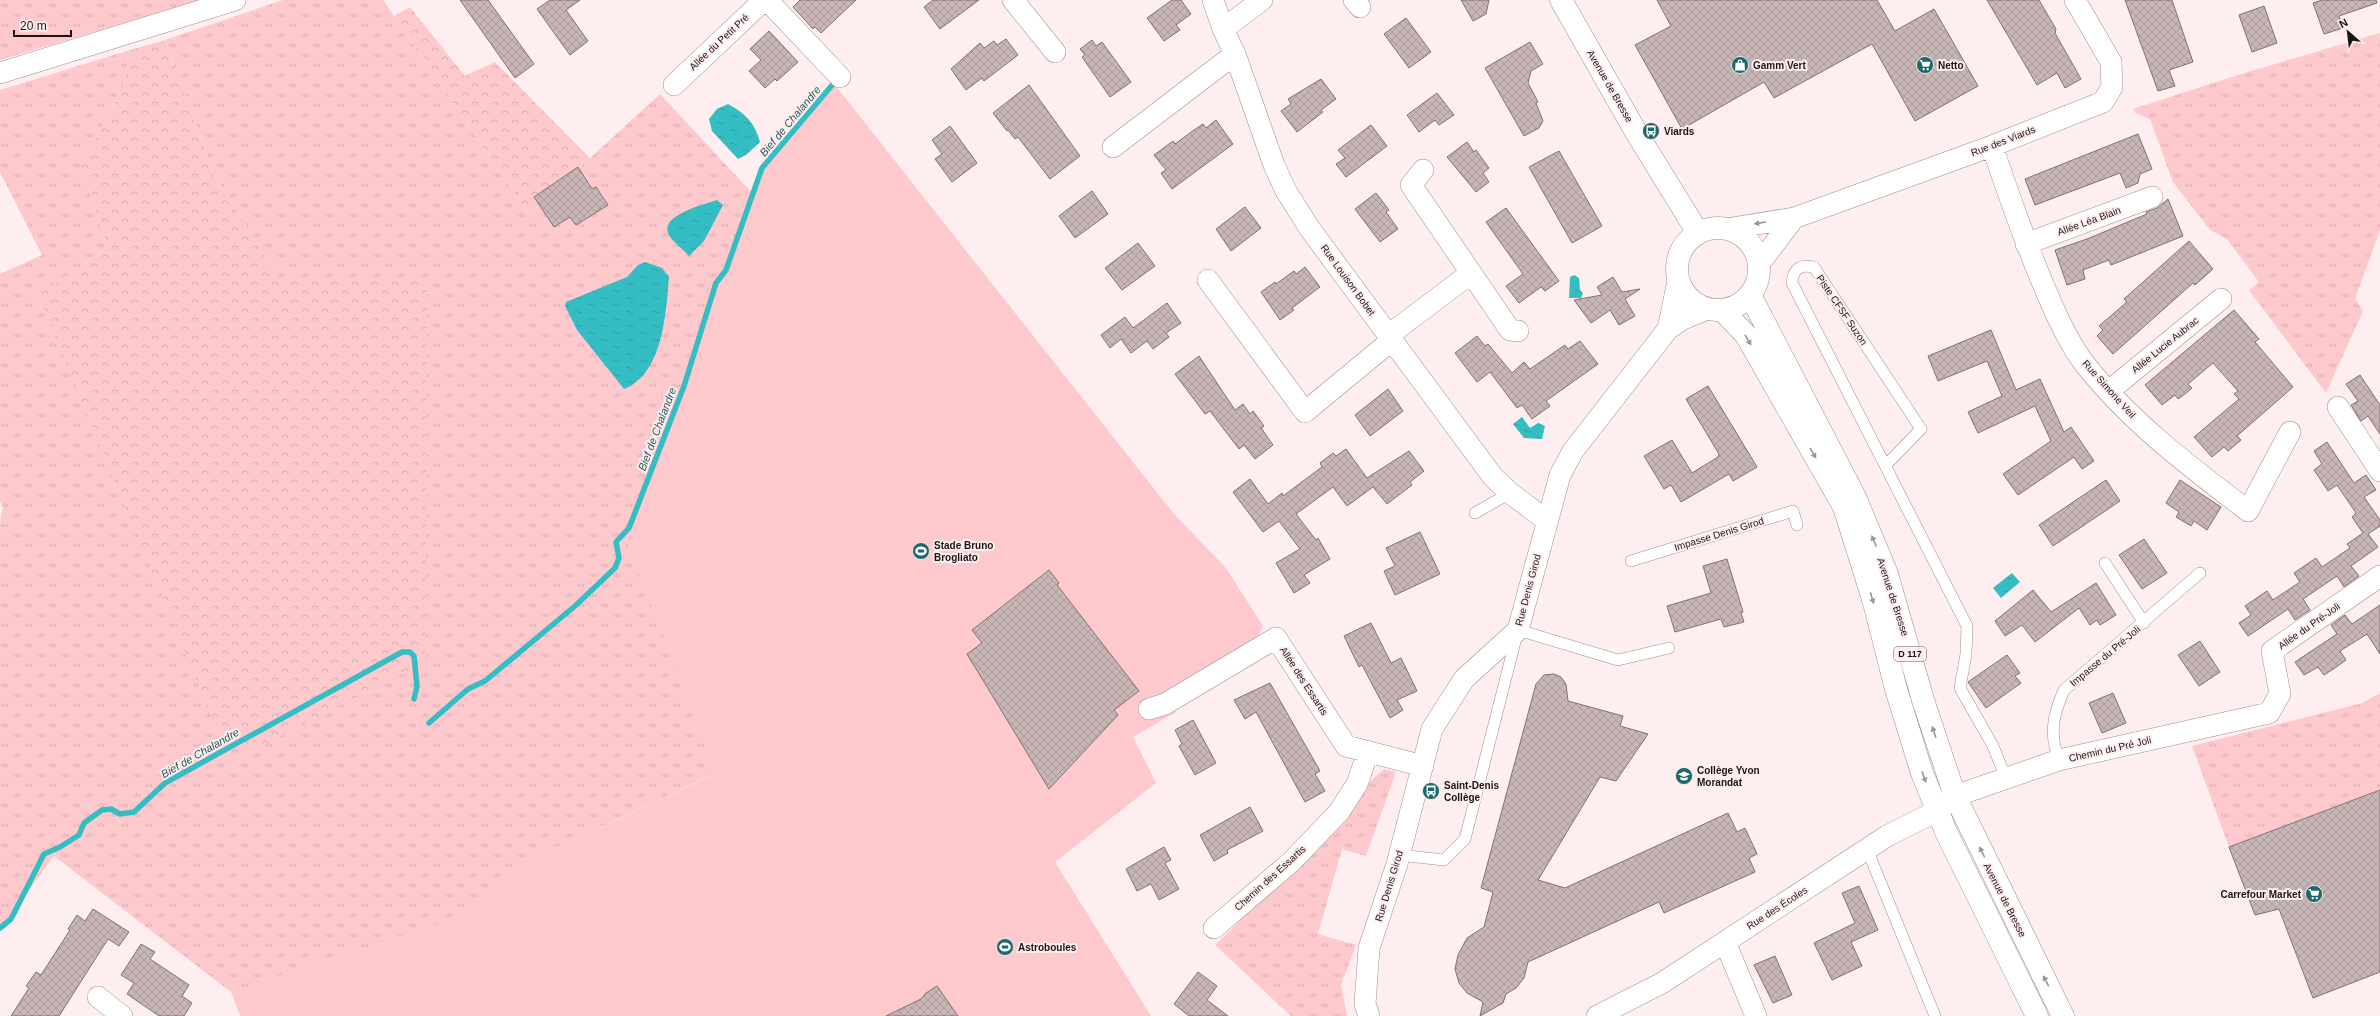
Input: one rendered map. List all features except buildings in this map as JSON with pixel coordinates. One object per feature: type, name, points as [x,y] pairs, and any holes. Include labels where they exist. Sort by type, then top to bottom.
[{"type":"main road","name":"Avenue de Bresse","points":[[1561,0],[1636,132],[1698,233]]},
{"type":"main road","points":[[1716,228],[1726,229],[1738,233],[1748,241],[1756,252],[1759,264],[1756,286],[1750,295],[1733,308],[1715,310],[1689,299],[1678,281],[1678,259],[1682,249],[1698,233],[1716,228]]},
{"type":"main road","name":"Avenue de Bresse","points":[[1750,295],[1855,497],[1887,574],[1923,700],[1955,796],[2063,1016]]},
{"type":"main road","name":"Avenue de Bresse","points":[[1715,310],[1746,335],[1844,507],[1873,599],[1896,689],[1922,773],[1937,811],[2037,1016]]},
{"type":"street","points":[[0,74],[235,0]]},
{"type":"street","name":"Allée du Petit Pré","points":[[674,85],[765,0],[840,78]]},
{"type":"street","points":[[1013,0],[1055,52]]},
{"type":"street","name":"Rue Louison Bobet","points":[[1213,0],[1223,29],[1235,54],[1274,165],[1286,191],[1310,229],[1494,477],[1510,493],[1546,520]]},
{"type":"street","points":[[1223,29],[1262,0]]},
{"type":"street","name":"Rue des Viards","points":[[1726,229],[1794,218],[1992,146],[2102,102],[2112,88],[2111,62],[2074,0]]},
{"type":"street","points":[[1113,147],[1235,54]]},
{"type":"street","name":"Rue Simone Veil","points":[[1992,146],[2026,244],[2058,318],[2083,362],[2120,404],[2183,461],[2248,511],[2290,432]]},
{"type":"street","points":[[1423,170],[1411,185],[1510,330],[1518,331]]},
{"type":"street","name":"Allée Léa Blain","points":[[2026,244],[2152,197]]},
{"type":"street","points":[[1759,264],[1794,218]]},
{"type":"street","points":[[1208,280],[1305,412],[1390,337],[1471,273]]},
{"type":"street","name":"Rue Denis Girod","points":[[1668,329],[1678,281]]},
{"type":"street","name":"Allée Lucie Aubrac","points":[[2109,391],[2221,299]]},
{"type":"street","name":"Rue Denis Girod","points":[[1369,1016],[1365,1004],[1369,948],[1399,855],[1432,729],[1464,679],[1518,630],[1546,520],[1560,475],[1573,451],[1668,329],[1683,319],[1715,310]]},
{"type":"street","points":[[2338,407],[2380,471]]},
{"type":"street","name":"Allée du Pré-Joli","points":[[2269,713],[2280,694],[2272,651],[2380,576]]},
{"type":"street","name":"Allée des Essartis","points":[[1149,710],[1165,704],[1276,638],[1346,746],[1368,752]]},
{"type":"street","name":"Chemin du Pré Joli","points":[[1955,796],[2059,760],[2269,713]]},
{"type":"street","points":[[1368,752],[1422,766]]},
{"type":"street","name":"Chemin des Essartis","points":[[1214,928],[1291,862],[1338,812],[1357,784],[1368,752]]},
{"type":"street","name":"Rue des Écoles","points":[[1597,1016],[1662,983],[1867,849],[1899,829],[1937,811],[1955,796]]},
{"type":"street","points":[[1725,942],[1756,1016]]},
{"type":"street","points":[[98,997],[122,1016]]},
{"type":"lane","name":"Piste CFSF Suzon","points":[[1886,465],[1921,429],[1814,267],[1804,265],[1797,268],[1793,274],[1792,283],[1967,626],[1966,654],[1960,688],[1993,746],[2006,778]]},
{"type":"lane","points":[[1475,513],[1510,493]]},
{"type":"lane","name":"Impasse Denis Girod","points":[[1631,561],[1792,511],[1797,525]]},
{"type":"lane","points":[[2105,563],[2144,623]]},
{"type":"lane","name":"Impasse du Pré-Joli","points":[[2059,760],[2054,746],[2052,727],[2054,712],[2064,690],[2144,623],[2200,573]]},
{"type":"lane","points":[[1399,855],[1444,860],[1465,839],[1518,630],[1618,660],[1669,648]]},
{"type":"lane","points":[[1867,849],[1935,1016]]},
{"type":"green space","points":[[0,0],[201,0],[0,60]]},
{"type":"green space","points":[[283,0],[383,0],[529,214],[660,94],[754,195],[625,535],[716,773],[545,853],[448,921],[231,992],[54,856],[0,929],[0,522],[3,507],[0,501],[0,274],[42,255],[0,172],[0,90],[130,50],[123,88],[81,165],[108,248],[38,295],[427,277],[279,277],[214,175],[165,40]]},
{"type":"green space","points":[[410,7],[465,76],[495,62],[590,158],[529,214],[394,16]]},
{"type":"green space","points":[[2380,33],[2380,230],[2355,299],[2363,311],[2326,393],[2249,290],[2259,282],[2227,239],[2210,230],[2173,182],[2150,119],[2136,113],[2133,109],[2241,74]]},
{"type":"green space","points":[[165,40],[214,175],[279,277],[427,277],[425,662],[230,762],[38,295],[108,248],[81,165],[123,88],[130,50]]},
{"type":"green space","name":"Stade Bruno Brogliato","points":[[835,85],[1174,514],[1226,568],[1263,626],[1255,643],[1165,696],[1176,712],[1133,737],[1156,783],[1055,862],[1151,1016],[240,1016],[231,992],[448,921],[545,853],[715,774],[625,535],[754,195],[759,170]]},
{"type":"green space","points":[[2380,693],[2380,790],[2229,847],[2192,746],[2362,703]]},
{"type":"green space","points":[[1384,769],[1396,772],[1366,856],[1342,849],[1318,934],[1356,945],[1341,985],[1347,1016],[1291,1016],[1215,945],[1319,843],[1363,788]]},
{"type":"water","points":[[728,104],[748,119],[755,129],[760,142],[746,155],[738,159],[712,131],[709,119],[717,109]]},
{"type":"water","points":[[717,200],[723,205],[704,241],[689,256],[674,242],[668,233],[668,227],[671,221],[685,211]]},
{"type":"water","points":[[645,262],[662,268],[669,277],[664,324],[655,356],[647,370],[637,381],[624,389],[577,330],[565,306],[566,302],[627,277],[638,265]]},
{"type":"water","points":[[1574,275],[1579,278],[1580,290],[1583,293],[1581,298],[1569,298],[1570,277]]},
{"type":"water","points":[[1522,417],[1530,428],[1538,423],[1545,426],[1542,439],[1524,438],[1513,424]]},
{"type":"water","points":[[2012,573],[2020,582],[2001,598],[1993,588]]},
{"type":"waterway","name":"Bief de Chalandre","points":[[429,723],[468,689],[485,681],[575,606],[615,568],[619,558],[616,542],[629,528],[684,386],[716,283],[726,270],[762,168],[833,84]]},
{"type":"waterway","name":"Bief de Chalandre","points":[[0,928],[11,919],[44,854],[60,847],[79,835],[84,823],[102,810],[111,809],[120,814],[134,812],[165,783],[402,652],[410,652],[414,656],[417,686],[414,699]]},
{"type":"place","name":"Gamm Vert","points":[[1740,65]]},
{"type":"place","name":"Netto","points":[[1925,65]]},
{"type":"place","name":"Viards","points":[[1651,131]]},
{"type":"place","name":"Stade Bruno Brogliato","points":[[921,551]]},
{"type":"place","name":"Collège Yvon Morandat","points":[[1684,776]]},
{"type":"place","name":"Saint-Denis Collège","points":[[1431,791]]},
{"type":"place","name":"Carrefour Market","points":[[2314,894]]},
{"type":"place","name":"Astroboules","points":[[1005,947]]}]
